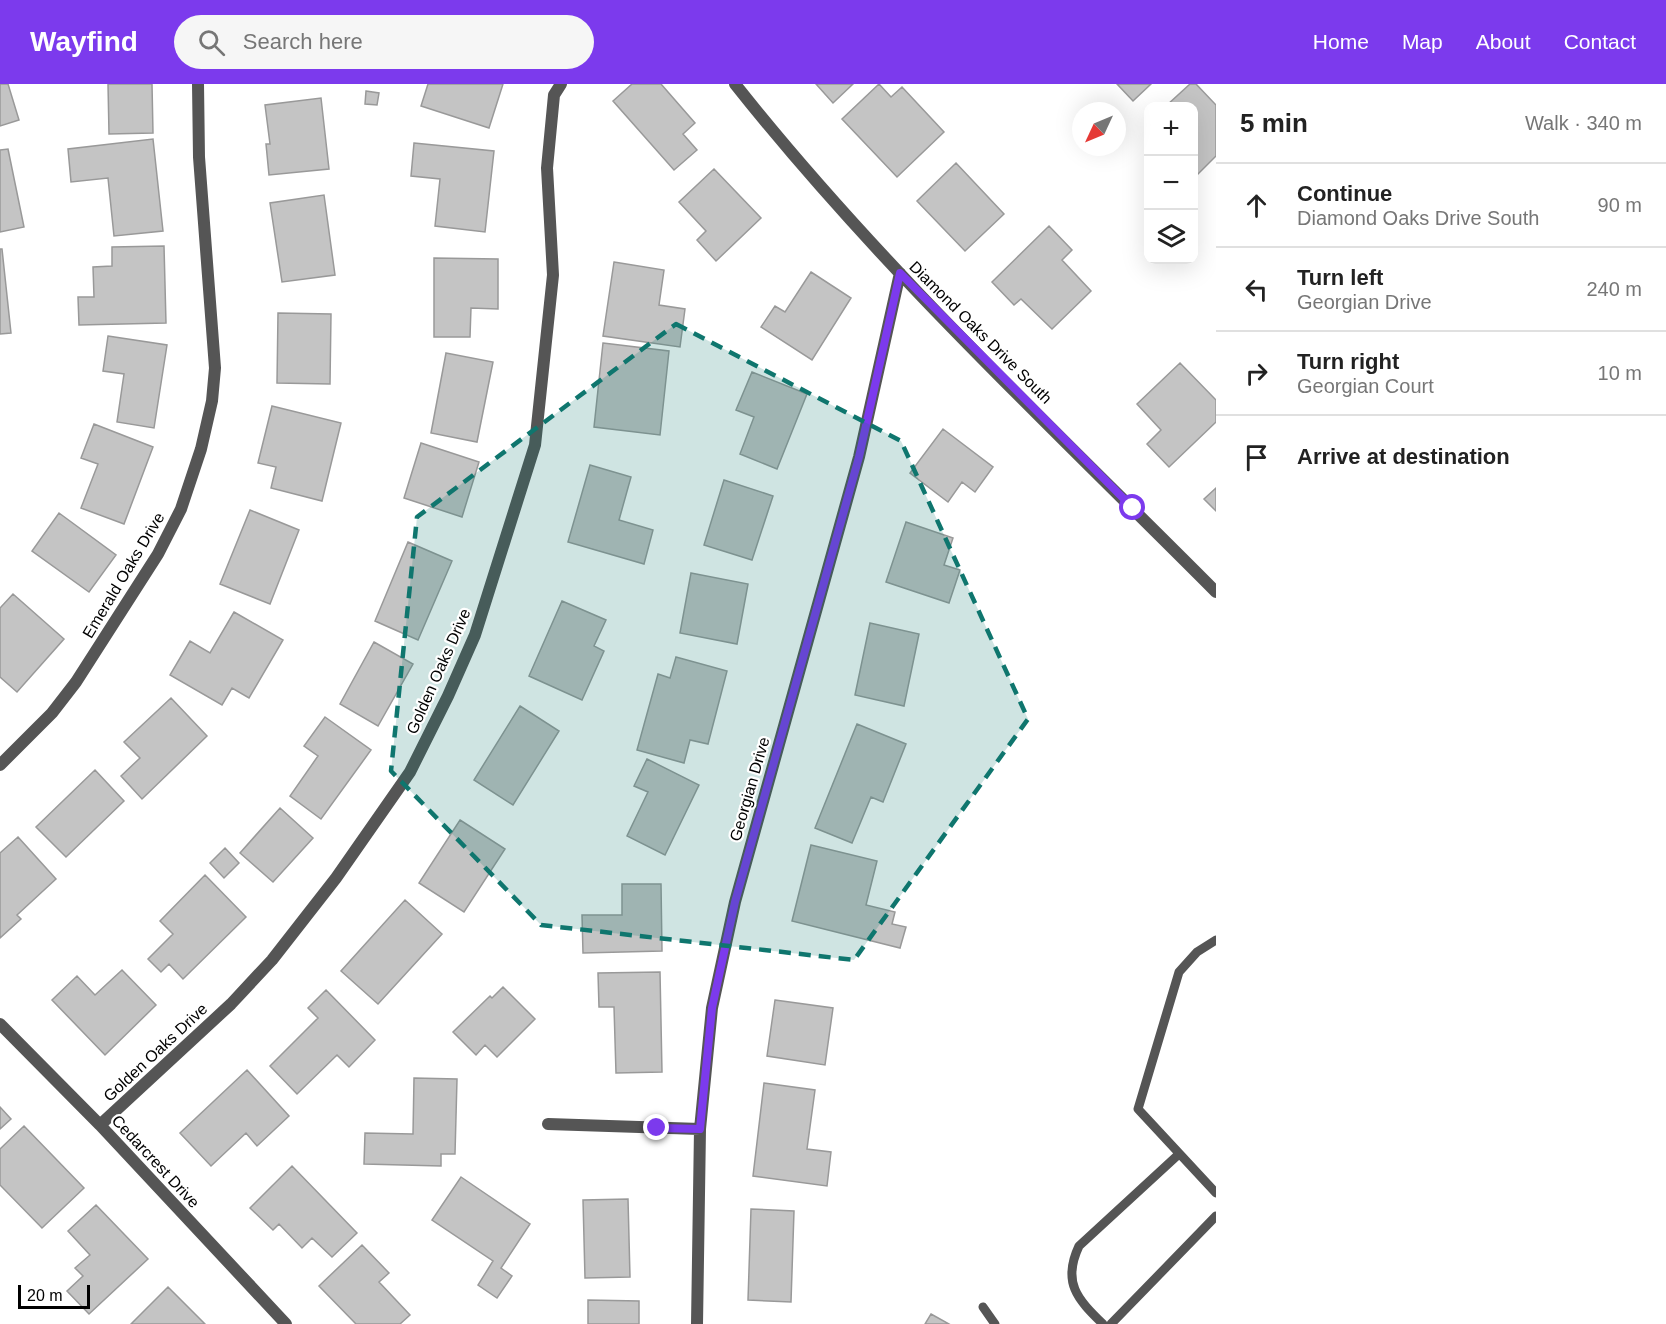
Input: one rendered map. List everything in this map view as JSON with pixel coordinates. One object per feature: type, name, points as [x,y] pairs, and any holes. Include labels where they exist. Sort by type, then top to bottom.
[{"type":"street","name":"Emerald Oaks Drive","points":[[0,765],[52,713],[76,682],[152,564],[182,509],[201,449],[212,401],[215,368],[199,157],[198,84]]},
{"type":"street","name":"Golden Oaks Drive","points":[[100,1125],[231,1004],[272,960],[336,878],[410,772],[448,696],[475,635],[535,445],[553,275],[548,168],[554,95],[561,84]]},
{"type":"street","name":"Diamond Oaks Drive South","points":[[735,84],[765,122],[900,273],[1216,592]]},
{"type":"street","name":"Georgian Drive","points":[[697,1324],[700,1129],[712,1008],[735,902],[859,457],[900,273]]},
{"type":"street","name":"Cedarcrest Drive","points":[[0,1024],[100,1125],[286,1324]]},
{"type":"street","points":[[548,1124],[700,1129]]},
{"type":"lane","points":[[1216,940],[1197,952],[1179,972],[1138,1108],[1216,1193]]},
{"type":"lane","points":[[1103,1324],[1085,1306],[1071,1282],[1072,1262],[1079,1246],[1179,1154]]},
{"type":"lane","points":[[1111,1324],[1216,1216]]},
{"type":"lane","points":[[983,1307],[995,1324]]},
{"type":"highlighted area","points":[[676,324],[901,441],[1028,719],[854,960],[541,925],[391,771],[417,517]]},
{"type":"building","points":[[0,84],[8,84],[19,120],[0,126]]},
{"type":"building","points":[[108,84],[152,84],[153,133],[109,134]]},
{"type":"building","points":[[428,84],[503,84],[489,128],[421,106]]},
{"type":"building","points":[[632,84],[661,84],[695,123],[683,134],[697,150],[674,170],[613,101]]},
{"type":"building","points":[[816,84],[853,84],[833,103]]},
{"type":"building","points":[[879,84],[891,97],[902,87],[944,132],[897,177],[842,119]]},
{"type":"building","points":[[1117,84],[1151,84],[1133,101]]},
{"type":"building","points":[[1190,84],[1196,84],[1216,105],[1216,156],[1198,174],[1198,102],[1170,102]]},
{"type":"building","points":[[366,91],[379,93],[377,105],[365,104]]},
{"type":"building","points":[[321,98],[329,169],[269,175],[266,144],[270,144],[265,105]]},
{"type":"building","points":[[153,139],[163,231],[114,236],[108,178],[71,182],[68,149]]},
{"type":"building","points":[[414,143],[494,151],[485,232],[435,226],[440,179],[411,176]]},
{"type":"building","points":[[8,149],[24,227],[0,232],[0,150]]},
{"type":"building","points":[[956,163],[1004,214],[965,251],[917,201]]},
{"type":"building","points":[[714,169],[761,218],[716,261],[697,240],[706,231],[679,202]]},
{"type":"building","points":[[324,195],[335,275],[282,282],[270,203]]},
{"type":"building","points":[[1049,226],[1072,250],[1062,260],[1091,291],[1052,329],[1021,299],[1014,305],[992,282]]},
{"type":"building","points":[[164,246],[166,323],[79,325],[78,297],[94,297],[93,267],[112,266],[112,247]]},
{"type":"building","points":[[0,249],[2,249],[11,333],[0,334]]},
{"type":"building","points":[[434,258],[498,259],[498,309],[471,308],[470,337],[434,337]]},
{"type":"building","points":[[614,262],[664,270],[659,305],[685,309],[680,347],[603,336]]},
{"type":"building","points":[[811,272],[851,298],[812,360],[761,327],[775,306],[785,312]]},
{"type":"building","points":[[278,313],[331,314],[330,384],[277,383]]},
{"type":"building","points":[[108,336],[167,345],[154,428],[117,422],[124,374],[103,371]]},
{"type":"building","points":[[603,343],[669,351],[660,435],[594,427]]},
{"type":"building","points":[[446,353],[493,362],[477,442],[431,433]]},
{"type":"building","points":[[1180,363],[1216,400],[1216,422],[1169,467],[1147,444],[1161,430],[1137,404]]},
{"type":"building","points":[[752,372],[807,394],[777,469],[740,454],[754,417],[736,410]]},
{"type":"building","points":[[272,406],[341,423],[322,501],[271,488],[276,467],[258,463]]},
{"type":"building","points":[[94,424],[153,447],[124,524],[81,508],[98,464],[81,458]]},
{"type":"building","points":[[943,429],[993,467],[975,492],[962,482],[948,502],[910,473]]},
{"type":"building","points":[[421,443],[479,462],[462,517],[404,498]]},
{"type":"building","points":[[590,465],[631,477],[619,520],[653,530],[644,564],[568,542]]},
{"type":"building","points":[[724,480],[773,496],[752,560],[704,545]]},
{"type":"building","points":[[1216,488],[1216,511],[1204,499]]},
{"type":"building","points":[[250,510],[299,530],[270,604],[220,584]]},
{"type":"building","points":[[59,513],[116,555],[89,592],[32,551]]},
{"type":"building","points":[[906,522],[953,538],[944,565],[960,570],[949,603],[886,582]]},
{"type":"building","points":[[408,542],[452,561],[418,640],[375,621]]},
{"type":"building","points":[[691,573],[748,584],[737,644],[680,633]]},
{"type":"building","points":[[13,594],[64,639],[17,692],[0,677],[0,608]]},
{"type":"building","points":[[562,601],[606,620],[594,646],[604,651],[582,700],[529,676]]},
{"type":"building","points":[[234,612],[283,640],[249,698],[232,688],[222,705],[170,675],[190,641],[210,653]]},
{"type":"building","points":[[870,623],[919,634],[904,706],[855,695]]},
{"type":"building","points":[[374,642],[413,664],[378,726],[340,704]]},
{"type":"building","points":[[676,657],[727,671],[708,744],[690,740],[684,763],[637,750],[658,674],[670,678]]},
{"type":"building","points":[[171,698],[207,736],[142,799],[121,776],[140,758],[124,742]]},
{"type":"building","points":[[520,706],[559,731],[513,805],[474,780]]},
{"type":"building","points":[[325,717],[371,750],[321,819],[290,796],[318,756],[304,746]]},
{"type":"building","points":[[857,724],[906,744],[883,802],[871,797],[852,843],[815,828]]},
{"type":"building","points":[[647,759],[699,785],[665,855],[627,836],[648,792],[634,786]]},
{"type":"building","points":[[95,770],[124,801],[66,857],[36,827]]},
{"type":"building","points":[[280,808],[313,838],[273,882],[240,853]]},
{"type":"building","points":[[460,820],[505,849],[464,912],[419,883]]},
{"type":"building","points":[[18,837],[56,879],[17,915],[21,919],[0,938],[0,853]]},
{"type":"building","points":[[811,845],[877,861],[866,905],[895,912],[892,924],[906,927],[900,948],[792,921]]},
{"type":"building","points":[[225,848],[239,863],[224,878],[210,863]]},
{"type":"building","points":[[205,875],[246,917],[183,979],[169,964],[161,972],[148,959],[173,934],[160,921]]},
{"type":"building","points":[[622,884],[661,884],[662,951],[583,953],[582,915],[622,915]]},
{"type":"building","points":[[405,900],[442,934],[378,1004],[341,971]]},
{"type":"building","points":[[122,970],[156,1005],[105,1055],[52,1000],[77,976],[95,995]]},
{"type":"building","points":[[660,972],[662,1072],[616,1073],[614,1007],[599,1007],[598,973]]},
{"type":"building","points":[[503,987],[535,1019],[497,1057],[485,1045],[476,1055],[453,1032],[490,996],[492,998]]},
{"type":"building","points":[[326,990],[375,1040],[349,1067],[337,1055],[297,1094],[270,1066],[318,1018],[308,1008]]},
{"type":"building","points":[[775,1000],[833,1008],[825,1065],[767,1056]]},
{"type":"building","points":[[247,1070],[289,1116],[257,1146],[246,1133],[211,1166],[180,1133]]},
{"type":"building","points":[[414,1078],[457,1079],[455,1154],[441,1154],[441,1166],[364,1164],[365,1133],[413,1134]]},
{"type":"building","points":[[764,1083],[815,1090],[807,1149],[831,1152],[827,1186],[753,1176]]},
{"type":"building","points":[[0,1107],[11,1119],[0,1129]]},
{"type":"building","points":[[24,1126],[84,1188],[42,1228],[0,1185],[0,1149]]},
{"type":"building","points":[[292,1166],[357,1233],[332,1257],[312,1238],[302,1248],[279,1224],[273,1230],[250,1208]]},
{"type":"building","points":[[461,1177],[530,1224],[501,1268],[512,1276],[497,1298],[478,1285],[493,1261],[432,1220]]},
{"type":"building","points":[[628,1199],[630,1277],[585,1278],[583,1200]]},
{"type":"building","points":[[96,1205],[148,1259],[89,1314],[67,1291],[83,1276],[75,1268],[90,1255],[68,1231]]},
{"type":"building","points":[[751,1209],[794,1211],[791,1302],[748,1300]]},
{"type":"building","points":[[362,1245],[389,1273],[379,1282],[410,1315],[400,1324],[356,1324],[319,1286]]},
{"type":"building","points":[[168,1287],[205,1324],[131,1324]]},
{"type":"building","points":[[588,1300],[639,1301],[639,1324],[588,1324]]},
{"type":"building","points":[[931,1314],[949,1324],[925,1324]]},
{"type":"route","points":[[657,1128],[700,1129],[712,1008],[735,902],[859,457],[900,273],[1133,508]]}]
